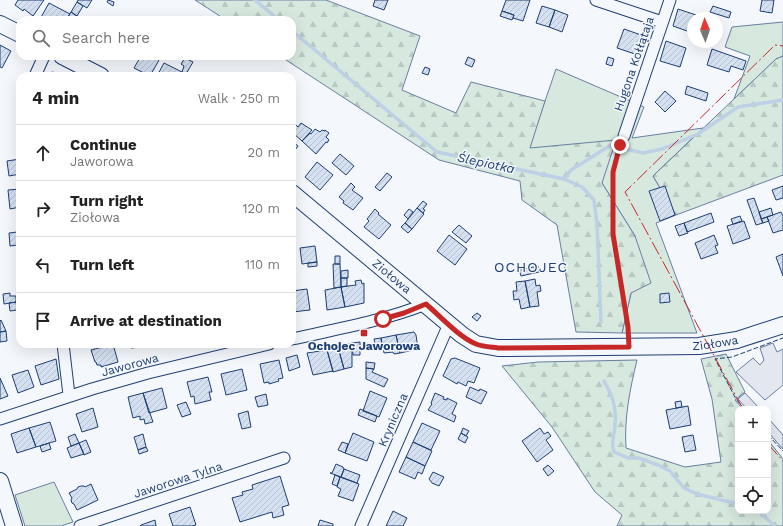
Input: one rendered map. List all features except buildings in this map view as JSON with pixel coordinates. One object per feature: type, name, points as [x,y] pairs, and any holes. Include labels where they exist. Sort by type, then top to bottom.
[{"type":"street","points":[[596,0],[662,22]]},
{"type":"street","name":"Hugona Kołłątaja","points":[[622,141],[670,0]]},
{"type":"street","points":[[0,24],[16,32]]},
{"type":"street","points":[[37,72],[42,60]]},
{"type":"street","points":[[70,60],[92,72]]},
{"type":"street","name":"Ziołowa","points":[[296,196],[462,335],[476,344],[498,348],[699,346],[721,344],[737,340],[783,325]]},
{"type":"street","points":[[296,338],[383,319],[404,313],[426,304]]},
{"type":"street","name":"Kryniczna","points":[[361,526],[449,324]]},
{"type":"street","points":[[63,348],[69,396]]},
{"type":"street","name":"Jaworowa","points":[[0,419],[69,396],[148,373],[252,348]]},
{"type":"street","name":"Jaworowa Tylna","points":[[80,526],[284,458]]},
{"type":"street","points":[[0,481],[14,526]]},
{"type":"path","points":[[622,141],[613,172],[613,234],[628,327],[629,347]]},
{"type":"green space","points":[[195,0],[326,0],[420,36],[402,90],[456,113],[471,82],[545,101],[530,148],[616,140],[602,183],[635,236],[651,283],[631,293],[622,333],[576,332],[557,225],[522,200],[520,181],[439,160],[286,60],[296,60],[296,16],[220,16]]},
{"type":"green space","points":[[783,22],[783,56],[776,59],[734,99],[750,56],[725,47],[732,27]]},
{"type":"green space","points":[[783,56],[783,175],[676,215],[653,176],[776,59]]},
{"type":"green space","points":[[556,69],[644,107],[632,138],[703,128],[653,176],[676,215],[656,223],[697,333],[622,333],[631,293],[635,236],[602,183],[529,148]]},
{"type":"green space","points":[[726,354],[745,392],[735,400],[740,406],[735,406],[735,514],[771,514],[771,444],[783,459],[783,526],[617,526],[622,515],[595,492],[552,427],[502,366],[538,362],[637,360],[628,404],[626,448],[685,467],[721,462],[712,399],[701,359]]},
{"type":"green space","points":[[54,482],[73,522],[61,526],[25,526],[15,495]]},
{"type":"shaded area","points":[[773,343],[777,352],[783,349],[783,385],[765,400],[736,372],[753,358],[760,365],[764,360],[760,348]]},
{"type":"shaded area","points":[[745,393],[757,406],[744,406],[738,399]]},
{"type":"shaded area","points":[[771,421],[783,435],[783,449],[771,435]]},
{"type":"waterway","name":"Ślepiotka","points":[[255,0],[274,16]]},
{"type":"waterway","name":"Ślepiotka","points":[[296,34],[437,152],[564,179],[582,187],[594,200],[597,224],[601,322]]},
{"type":"waterway","points":[[564,179],[571,170],[611,145],[643,153],[662,149],[698,134],[738,107],[783,100]]},
{"type":"waterway","name":"Ślepiotka","points":[[604,381],[615,407],[615,428],[612,445],[614,452],[628,458],[639,458],[670,471],[684,488],[697,494],[735,503]]},
{"type":"waterway","name":"Ślepiotka","points":[[761,514],[775,526]]},
{"type":"fence","points":[[742,406],[736,399],[715,359],[732,357],[783,338]]},
{"type":"fence","points":[[771,438],[783,451]]},
{"type":"power","points":[[741,406],[625,192],[775,45],[783,46]]},
{"type":"power","points":[[771,447],[783,461]]},
{"type":"place","name":"Ochojec Jaworowa","points":[[364,333]]},
{"type":"district","name":"OCHOJEC","points":[[531,267]]},
{"type":"route","points":[[383,319],[404,313],[426,304],[462,335],[476,344],[488,347],[629,347],[628,327],[613,234],[613,172],[620,145]]}]
